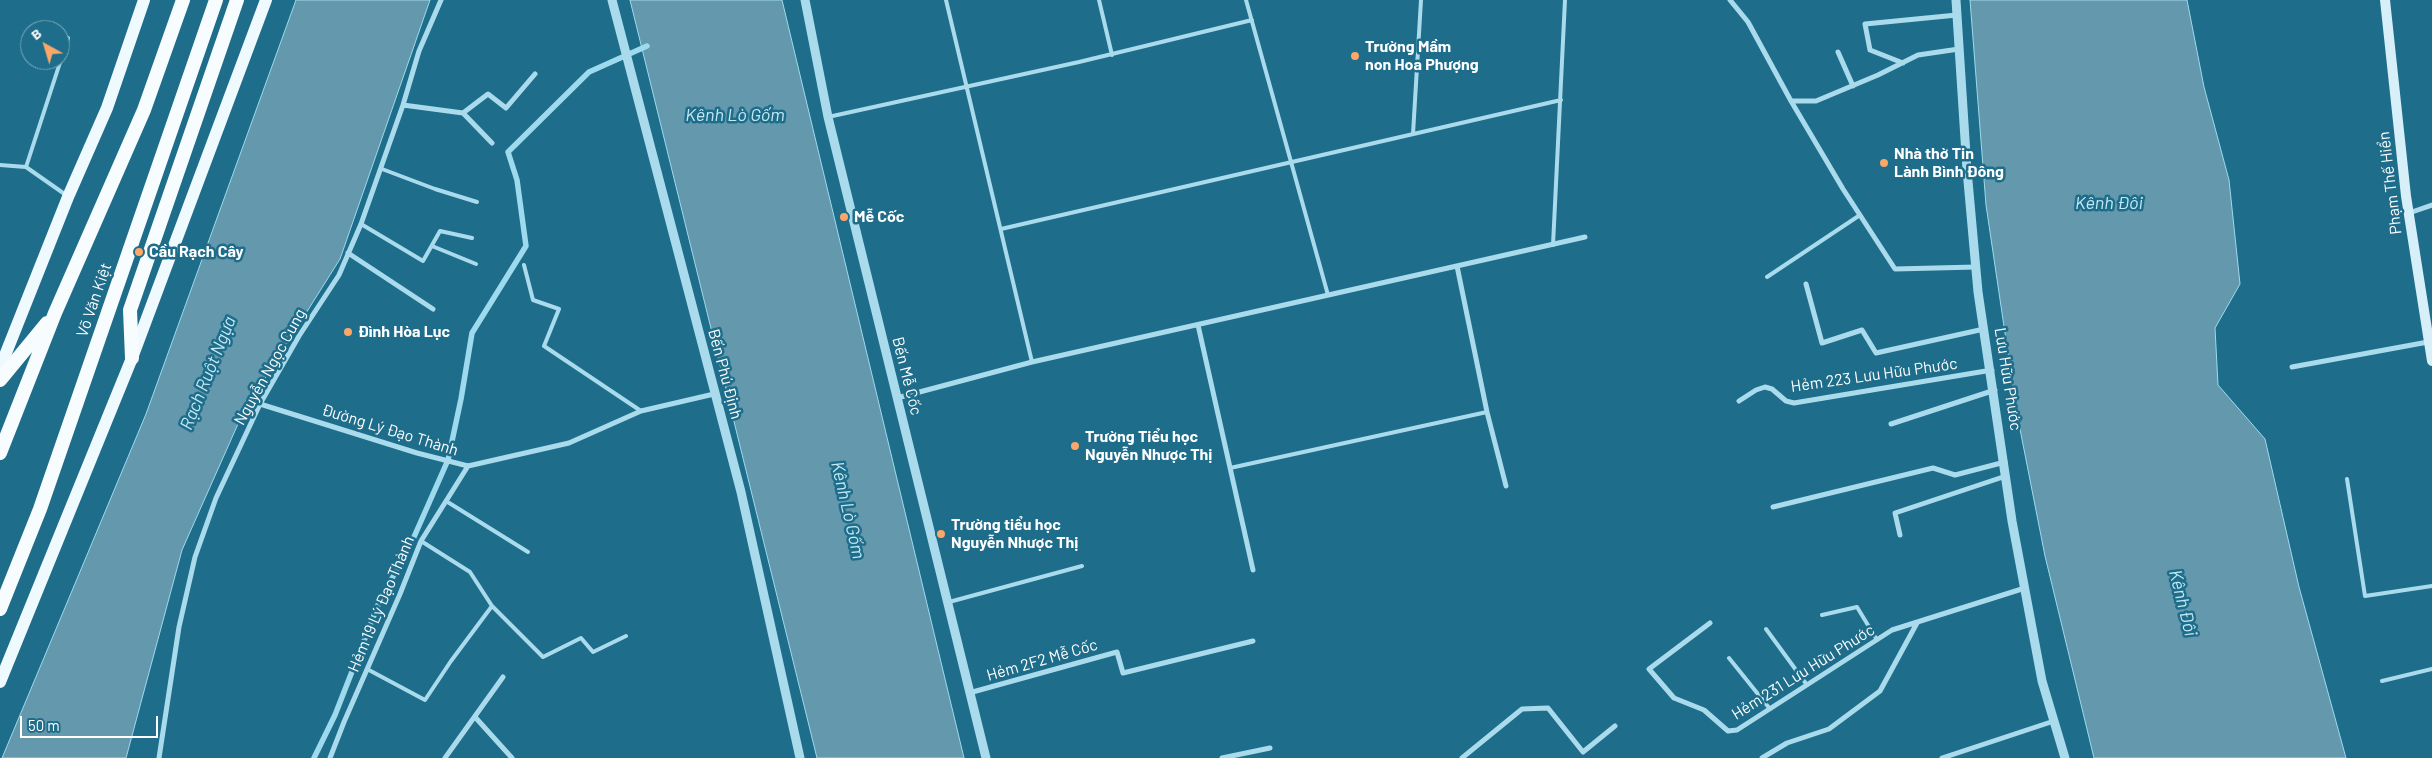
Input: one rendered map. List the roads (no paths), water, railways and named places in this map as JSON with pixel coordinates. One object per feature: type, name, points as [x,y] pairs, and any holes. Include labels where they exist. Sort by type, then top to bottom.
[{"type":"highway","name":"Võ Văn Kiệt","points":[[0,452],[55,313],[144,110],[183,0]]},
{"type":"highway","name":"Võ Văn Kiệt","points":[[0,609],[40,508],[216,0]]},
{"type":"highway","points":[[132,358],[130,310],[237,0]]},
{"type":"highway","points":[[0,380],[55,313]]},
{"type":"main road","points":[[0,368],[68,197],[106,108],[144,0]]},
{"type":"main road","points":[[0,682],[132,358],[266,0]]},
{"type":"main road","name":"Phạm Thế Hiển","points":[[2385,0],[2408,213],[2432,361]]},
{"type":"street","name":"Nguyễn Ngọc Cung","points":[[159,758],[178,627],[195,557],[216,498],[260,404],[299,336],[339,275],[382,169],[419,51],[441,0]]},
{"type":"street","name":"Bến Mễ Cốc","points":[[805,0],[828,117],[968,693],[986,758]]},
{"type":"street","points":[[1730,0],[1748,22],[1791,101],[1860,216],[1896,269],[1976,267]]},
{"type":"street","name":"Lưu Hữu Phước","points":[[1956,0],[1976,267],[1984,329],[2025,588],[2042,681],[2065,758]]},
{"type":"street","name":"Bến Phú Định","points":[[613,4],[741,492],[800,758]]},
{"type":"street","points":[[1904,63],[1870,50],[1865,24],[1957,15]]},
{"type":"street","points":[[1791,101],[1816,101],[1853,86],[1918,55],[1959,49]]},
{"type":"street","points":[[1838,52],[1853,86]]},
{"type":"street","points":[[463,113],[488,94],[506,108],[535,74]]},
{"type":"street","points":[[403,105],[463,113],[492,143]]},
{"type":"street","points":[[2408,213],[2432,205]]},
{"type":"street","points":[[897,398],[1032,362],[1585,237]]},
{"type":"street","points":[[348,253],[433,309]]},
{"type":"street","points":[[1457,266],[1506,486]]},
{"type":"street","points":[[1806,284],[1822,343],[1862,330],[1876,353],[1984,329]]},
{"type":"street","points":[[1198,324],[1253,570]]},
{"type":"street","points":[[2292,367],[2428,342]]},
{"type":"street","name":"Hẻm 223 Lưu Hữu Phước","points":[[1739,401],[1756,390],[1765,387],[1772,389],[1786,401],[1794,403],[1992,370]]},
{"type":"street","points":[[1891,424],[1994,390]]},
{"type":"street","name":"Đường Lý Đạo Thành","points":[[260,404],[468,466],[569,443],[641,411],[714,394]]},
{"type":"street","points":[[1773,507],[1933,468],[1955,475],[2005,462]]},
{"type":"street","name":"Hẻm 19 Lý Đạo Thành","points":[[330,758],[421,541],[468,466]]},
{"type":"street","points":[[1900,535],[1895,513],[2007,476]]},
{"type":"street","name":"Hẻm 231 Lưu Hữu Phước","points":[[1710,623],[1649,669],[1674,698],[1704,710],[1728,731],[1737,730],[1892,630],[2025,588]]},
{"type":"street","points":[[1762,758],[1787,743],[1829,729],[1880,691],[1917,623]]},
{"type":"street","name":"Hẻm 2F2 Mễ Cốc","points":[[968,693],[1117,652],[1123,672],[1253,641]]},
{"type":"street","points":[[445,758],[503,677]]},
{"type":"street","points":[[1462,758],[1522,709],[1548,708],[1583,752],[1615,726]]},
{"type":"street","points":[[475,717],[512,758]]},
{"type":"street","points":[[1942,758],[2054,721]]},
{"type":"street","points":[[1222,758],[1243,756],[1270,748]]},
{"type":"lane","points":[[946,0],[1032,362]]},
{"type":"lane","points":[[1099,0],[1112,55]]},
{"type":"lane","points":[[1246,0],[1328,296]]},
{"type":"lane","points":[[1413,134],[1421,0]]},
{"type":"lane","points":[[1553,245],[1565,0]]},
{"type":"lane","points":[[828,117],[1112,55],[1252,20]]},
{"type":"lane","points":[[26,167],[58,70]]},
{"type":"lane","points":[[1001,230],[1561,100]]},
{"type":"lane","points":[[0,165],[26,167],[68,197]]},
{"type":"lane","points":[[382,169],[435,190],[476,202]]},
{"type":"lane","points":[[1768,277],[1860,216]]},
{"type":"lane","points":[[361,224],[423,261],[440,231],[472,238]]},
{"type":"lane","points":[[432,246],[476,264]]},
{"type":"lane","points":[[524,265],[533,300],[559,309],[544,346],[641,411]]},
{"type":"lane","points":[[1230,468],[1488,412]]},
{"type":"lane","points":[[2347,479],[2365,596],[2432,586]]},
{"type":"lane","points":[[446,501],[528,552]]},
{"type":"lane","points":[[421,541],[470,572],[492,606],[543,657],[581,638],[593,652],[626,636]]},
{"type":"lane","points":[[946,603],[1082,566]]},
{"type":"lane","points":[[367,669],[425,700],[451,660],[492,606]]},
{"type":"lane","points":[[1822,615],[1857,606],[1877,640]]},
{"type":"lane","points":[[1766,629],[1807,685]]},
{"type":"lane","points":[[1729,658],[1770,709]]},
{"type":"lane","points":[[2382,681],[2432,669]]},
{"type":"water","name":"Rạch Ruột Ngựa","points":[[296,0],[430,0],[340,259],[242,415],[182,550],[126,758],[2,758],[146,414]]},
{"type":"water","name":"Kênh Lò Gốm","points":[[630,0],[782,0],[964,758],[817,758]]},
{"type":"water","name":"Kênh Đôi","points":[[1970,0],[2187,0],[2204,87],[2229,180],[2240,284],[2215,328],[2218,385],[2265,439],[2299,587],[2346,758],[2094,758],[2045,556],[2017,414],[1986,205]]},
{"type":"waterway","points":[[314,758],[335,715],[380,600],[410,546],[448,460],[472,333],[526,246],[517,180],[508,152],[589,72],[647,46]]},
{"type":"place","name":"Trường Mầm non Hoa Phượng","points":[[1355,56]]},
{"type":"place","name":"Nhà thờ Tin Lành Bình Đông","points":[[1884,163]]},
{"type":"place","name":"Mễ Cốc","points":[[844,217]]},
{"type":"place","name":"Cầu Rạch Cây","points":[[139,252]]},
{"type":"place","name":"Đình Hòa Lục","points":[[348,332]]},
{"type":"place","name":"Trường Tiểu học Nguyễn Nhược Thị","points":[[1075,446]]},
{"type":"place","name":"Trường tiểu học Nguyễn Nhược Thị","points":[[941,534]]}]
